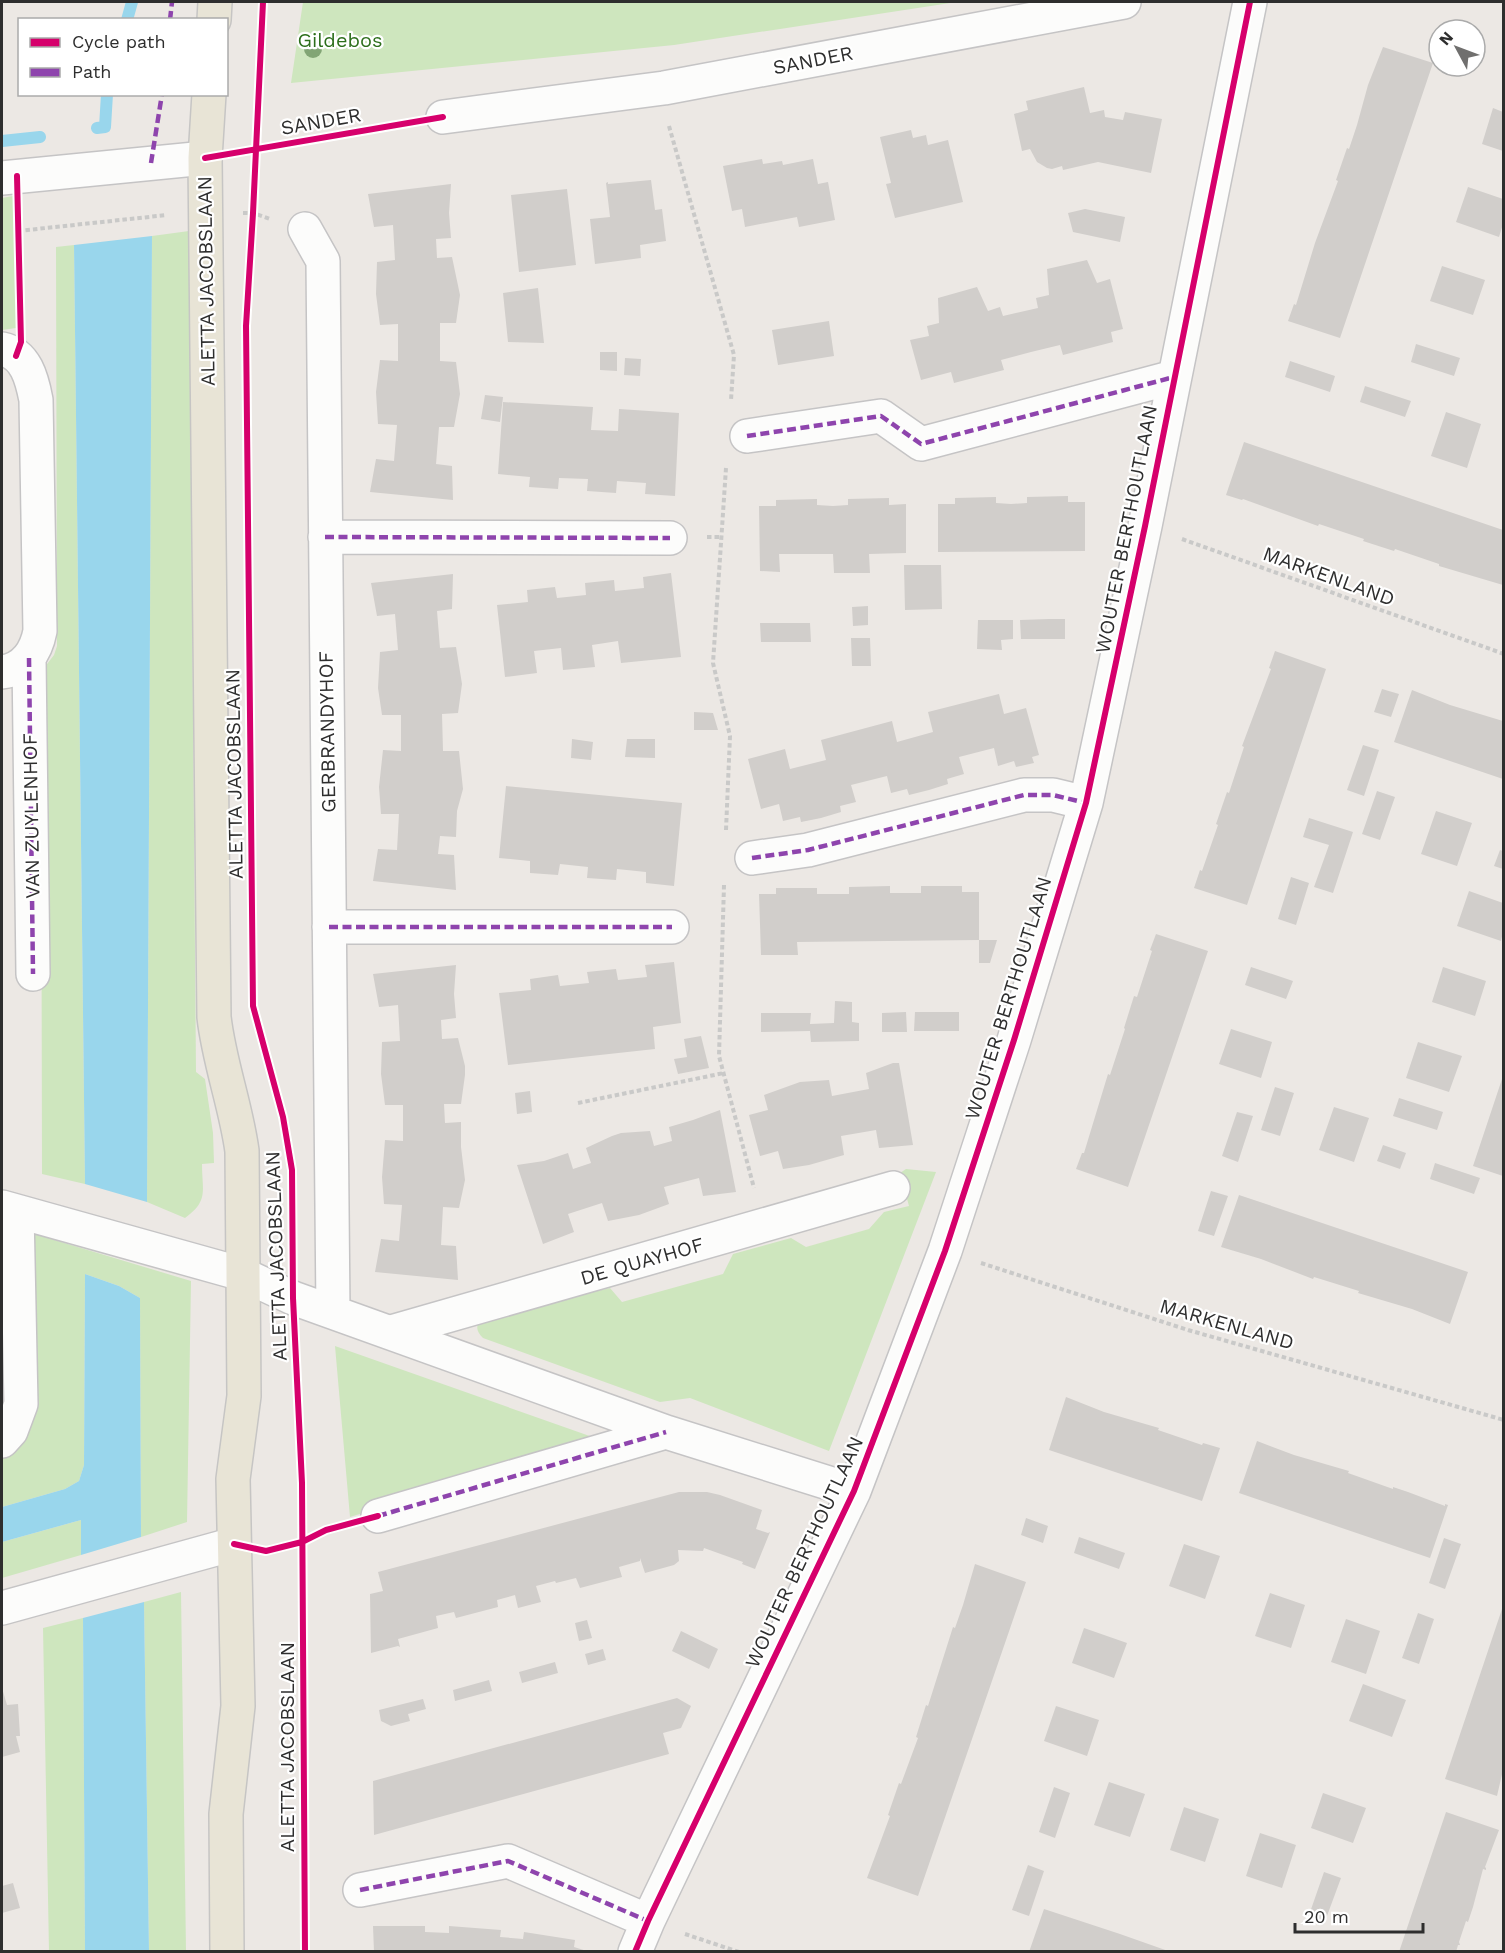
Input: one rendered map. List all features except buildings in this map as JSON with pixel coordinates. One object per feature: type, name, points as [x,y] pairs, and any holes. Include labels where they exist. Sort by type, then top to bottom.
[{"type":"main road","points":[[214,18],[215,2]]},
{"type":"main road","name":"ALETTA JACOBSLAAN","points":[[209,96],[205,158],[214,1017],[220,1056],[236,1112],[242,1151],[244,1396],[233,1472],[238,1706],[226,1814],[226,1952]]},
{"type":"street","name":"SANDER","points":[[443,117],[664,88],[1124,2]]},
{"type":"street","name":"WOUTER BERTHOUTLAAN","points":[[635,1952],[854,1491],[945,1251],[1014,1040],[1086,803],[1145,526],[1250,2]]},
{"type":"street","points":[[9,177],[205,158]]},
{"type":"street","name":"GERBRANDYHOF","points":[[304,229],[323,261],[333,1312]]},
{"type":"street","name":"VAN ZUYLENHOF","points":[[2,349],[9,351],[26,366],[36,399],[40,631],[37,645],[15,665],[33,974]]},
{"type":"street","name":"WOUTER BERTHOUTLAAN","points":[[747,436],[880,416],[921,444],[1174,377]]},
{"type":"street","points":[[325,537],[670,538]]},
{"type":"street","points":[[752,858],[808,850],[1024,795],[1053,795],[1086,803]]},
{"type":"street","points":[[329,927],[672,927]]},
{"type":"street","name":"DE QUAYHOF","points":[[391,1332],[764,1227],[893,1188]]},
{"type":"street","points":[[2,1442],[11,1431],[21,1404],[9,1209],[242,1274],[293,1298],[666,1432],[854,1491]]},
{"type":"street","points":[[378,1516],[666,1432]]},
{"type":"street","points":[[2,1608],[234,1544]]},
{"type":"street","points":[[360,1890],[508,1861],[648,1922]]},
{"type":"path","points":[[664,88],[669,129],[734,355],[730,407]]},
{"type":"path","points":[[9,177],[18,242]]},
{"type":"path","points":[[252,225],[254,202]]},
{"type":"path","points":[[18,231],[206,211],[253,213],[304,229]]},
{"type":"path","points":[[726,835],[730,736],[713,663],[727,460]]},
{"type":"path","points":[[724,881],[719,1056],[764,1227]]},
{"type":"path","points":[[578,1103],[724,1073]]},
{"type":"path","points":[[648,1922],[739,1952]]},
{"type":"green space","name":"Gildebos","points":[[303,2],[957,2],[674,45],[291,83]]},
{"type":"green space","points":[[13,196],[20,220],[23,316],[16,328],[2,330],[2,198]]},
{"type":"green space","points":[[189,231],[196,1072],[205,1079],[213,1133],[214,1163],[202,1164],[201,1201],[185,1218],[147,1202],[152,236]]},
{"type":"green space","points":[[74,245],[85,1184],[42,1174],[41,672],[54,655],[57,646],[56,247]]},
{"type":"green space","points":[[906,1169],[936,1172],[829,1451],[690,1398],[660,1402],[483,1338],[478,1332],[478,1324],[486,1317],[610,1288],[622,1302],[723,1274],[733,1254],[791,1238],[806,1247],[869,1229],[884,1212],[909,1206],[900,1173]]},
{"type":"green space","points":[[26,1229],[51,1239],[191,1281],[187,1522],[141,1537],[140,1298],[119,1286],[85,1274],[84,1465],[79,1481],[65,1489],[2,1507],[2,1454]]},
{"type":"green space","points":[[335,1346],[601,1440],[350,1517]]},
{"type":"green space","points":[[81,1520],[81,1555],[2,1578],[2,1542]]},
{"type":"green space","points":[[181,1592],[186,1951],[149,1951],[144,1602]]},
{"type":"green space","points":[[83,1618],[85,1951],[49,1951],[43,1628]]},
{"type":"water","points":[[152,236],[147,1202],[85,1184],[74,245]]},
{"type":"water","points":[[85,1274],[119,1286],[140,1298],[141,1537],[81,1555],[81,1520],[2,1542],[2,1507],[65,1489],[79,1481],[84,1465]]},
{"type":"water","points":[[144,1602],[149,1951],[85,1951],[83,1618]]},
{"type":"waterway","points":[[128,18],[132,2]]},
{"type":"waterway","points":[[97,128],[105,127],[107,96]]},
{"type":"waterway","points":[[2,141],[40,137]]},
{"type":"marked path","points":[[170,18],[172,2]]},
{"type":"marked path","points":[[151,163],[162,96]]},
{"type":"marked path","points":[[747,436],[881,416],[921,444],[1174,377]]},
{"type":"marked path","points":[[325,537],[670,538]]},
{"type":"marked path","points":[[29,658],[33,974]]},
{"type":"marked path","points":[[752,858],[808,850],[1024,795],[1053,795],[1086,803]]},
{"type":"marked path","points":[[329,927],[672,927]]},
{"type":"marked path","points":[[378,1516],[666,1432]]},
{"type":"marked path","points":[[360,1890],[508,1861],[648,1921]]},
{"type":"cycle path","points":[[263,2],[246,326],[253,1006],[283,1117],[292,1170],[293,1298],[302,1483],[305,1952]]},
{"type":"cycle path","points":[[635,1952],[854,1491],[945,1251],[1014,1040],[1086,803],[1145,526],[1250,2]]},
{"type":"cycle path","points":[[205,158],[443,117]]},
{"type":"cycle path","points":[[16,356],[21,342],[17,176]]},
{"type":"cycle path","points":[[234,1544],[266,1551],[302,1542],[326,1530],[378,1516]]}]
